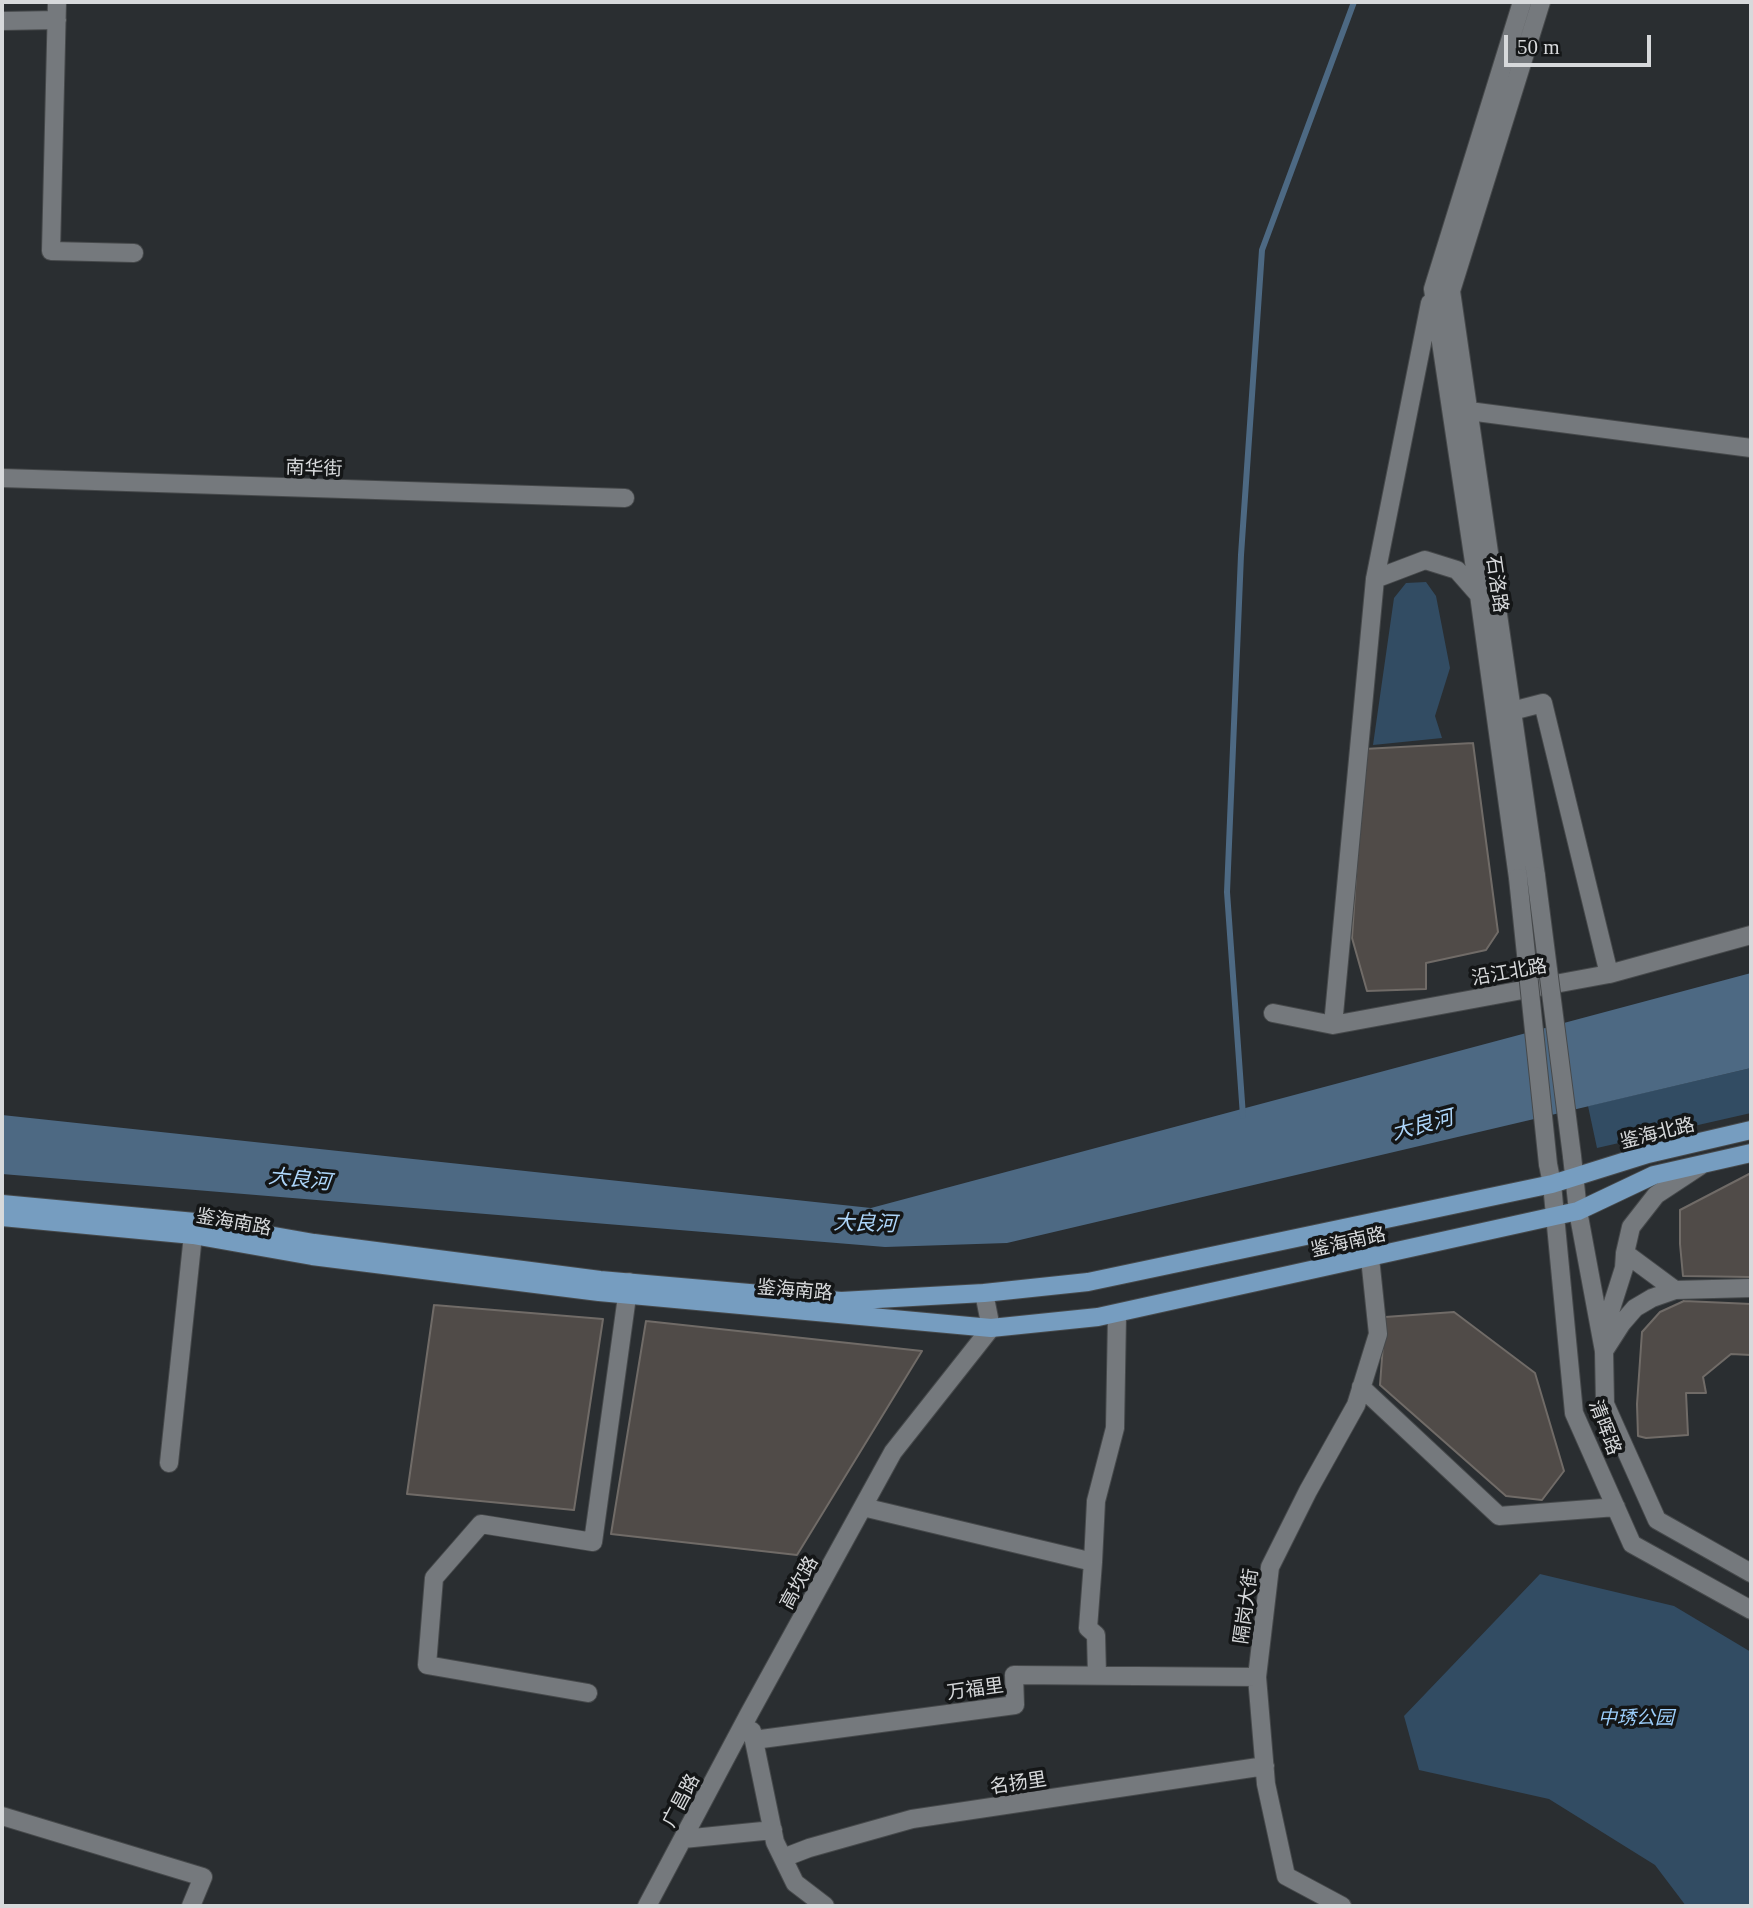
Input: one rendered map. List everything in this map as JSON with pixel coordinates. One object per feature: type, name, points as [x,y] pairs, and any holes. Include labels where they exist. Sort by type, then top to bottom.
[{"type":"main road","name":"鉴海北路","points":[[1573,1177],[1648,1154],[1751,1130]]},
{"type":"main road","points":[[1578,1211],[1654,1175],[1751,1153]]},
{"type":"main road","name":"鉴海南路","points":[[2,1204],[195,1222],[314,1243],[629,1289],[841,1301],[984,1293],[1088,1282],[1552,1184],[1573,1177]]},
{"type":"main road","name":"鉴海南路","points":[[2,1217],[193,1235],[312,1256],[990,1328],[1098,1317],[1578,1211]]},
{"type":"street","points":[[57,2],[51,251],[134,253]]},
{"type":"street","name":"石洛路","points":[[1522,2],[1433,289],[1479,595],[1572,1156],[1573,1177]]},
{"type":"street","name":"石洛路","points":[[1541,2],[1451,290],[1512,711],[1552,1184]]},
{"type":"street","points":[[2,21],[57,20]]},
{"type":"street","points":[[1333,1025],[1375,579],[1433,289]]},
{"type":"street","points":[[1469,411],[1751,448]]},
{"type":"street","name":"南华街","points":[[2,478],[625,498]]},
{"type":"street","points":[[1375,579],[1426,560],[1457,570],[1479,595]]},
{"type":"street","points":[[1512,711],[1543,703],[1609,974]]},
{"type":"street","name":"沿江北路","points":[[1273,1013],[1333,1025],[1609,974],[1751,934]]},
{"type":"street","points":[[1603,1344],[1624,1268],[1631,1227],[1656,1195],[1703,1164]]},
{"type":"street","name":"清晖路","points":[[1573,1177],[1603,1344],[1605,1404],[1657,1520],[1751,1573]]},
{"type":"street","name":"清晖路","points":[[1552,1184],[1574,1413],[1632,1544],[1751,1610]]},
{"type":"street","points":[[169,1463],[193,1235]]},
{"type":"street","points":[[1625,1253],[1675,1290]]},
{"type":"street","name":"隔岗大街","points":[[1342,1906],[1286,1876],[1266,1784],[1257,1676],[1270,1567],[1356,1405],[1378,1334],[1370,1258]]},
{"type":"street","points":[[1603,1344],[1635,1308],[1652,1298],[1675,1290],[1751,1288]]},
{"type":"street","points":[[588,1693],[427,1665],[434,1578],[481,1524],[593,1542],[629,1289]]},
{"type":"street","points":[[984,1293],[990,1328]]},
{"type":"street","points":[[1097,1675],[1096,1635],[1088,1628],[1096,1502],[1115,1428],[1117,1316]]},
{"type":"street","name":"高坎路","points":[[749,1714],[894,1452],[990,1328]]},
{"type":"street","points":[[1361,1387],[1499,1516],[1616,1507]]},
{"type":"street","points":[[863,1507],[1093,1562]]},
{"type":"street","name":"万福里","points":[[754,1740],[1015,1704],[1014,1675],[1257,1676]]},
{"type":"street","points":[[749,1714],[775,1842],[795,1883],[825,1906]]},
{"type":"street","name":"广昌路","points":[[647,1906],[749,1714]]},
{"type":"street","name":"名扬里","points":[[783,1858],[912,1819],[1265,1766]]},
{"type":"street","points":[[2,1816],[203,1877],[191,1906]]},
{"type":"street","points":[[683,1839],[773,1830]]},
{"type":"green space","points":[[1426,582],[1436,596],[1450,668],[1435,716],[1442,738],[1373,745],[1394,598],[1406,583]]},
{"type":"green space","points":[[1751,1068],[1751,1113],[1597,1148],[1588,1106]]},
{"type":"green space","name":"中琇公园","points":[[1540,1574],[1674,1606],[1751,1652],[1751,1906],[1686,1906],[1655,1865],[1549,1799],[1419,1770],[1404,1716]]},
{"type":"water","name":"大良河","points":[[1751,973],[1751,1068],[1007,1243],[885,1247],[2,1174],[2,1115],[871,1208]]},
{"type":"building","points":[[1473,743],[1498,932],[1486,950],[1426,963],[1426,989],[1367,991],[1352,938],[1364,749]]},
{"type":"building","points":[[1751,1173],[1751,1277],[1683,1276],[1680,1210]]},
{"type":"building","points":[[1684,1301],[1751,1304],[1751,1355],[1731,1354],[1703,1377],[1706,1393],[1686,1393],[1688,1435],[1646,1438],[1638,1436],[1637,1404],[1642,1332],[1660,1312]]},
{"type":"building","points":[[434,1305],[603,1319],[574,1510],[407,1494]]},
{"type":"building","points":[[1454,1312],[1535,1373],[1564,1471],[1542,1500],[1506,1496],[1380,1385],[1385,1317]]},
{"type":"building","points":[[646,1321],[922,1351],[797,1555],[611,1534]]},
{"type":"waterway","points":[[1243,1116],[1227,892],[1241,555],[1262,250],[1354,2]]}]
